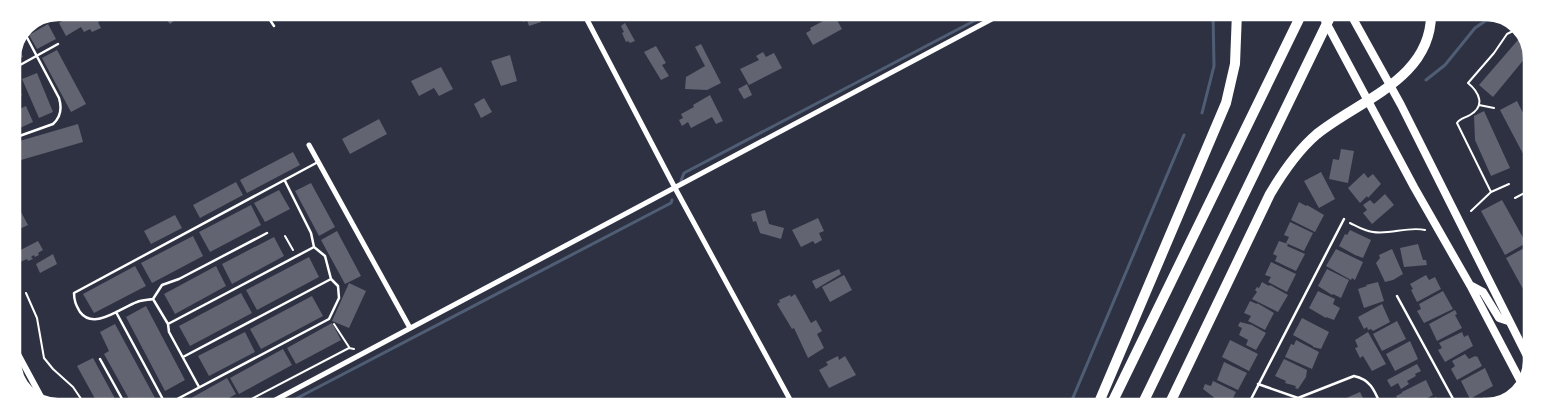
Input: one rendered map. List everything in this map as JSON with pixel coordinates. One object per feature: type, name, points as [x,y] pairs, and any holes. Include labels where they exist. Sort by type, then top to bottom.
[{"type":"highway","points":[[1100,399],[1226,103],[1235,64],[1237,20]]},
{"type":"highway","points":[[1114,399],[1299,20]]},
{"type":"highway","points":[[1144,399],[1329,20]]},
{"type":"highway","points":[[1172,399],[1279,179],[1298,153],[1316,135],[1368,101],[1410,68],[1426,45],[1430,20]]},
{"type":"main road","points":[[1325,20],[1519,379]]},
{"type":"main road","points":[[1355,20],[1390,85],[1524,351]]},
{"type":"main road","points":[[1470,285],[1483,292],[1499,318],[1508,321]]},
{"type":"street","points":[[587,20],[675,188],[790,399]]},
{"type":"street","points":[[277,399],[990,20]]},
{"type":"street","points":[[309,145],[410,328]]},
{"type":"street","points":[[20,358],[40,394]]},
{"type":"lane","points":[[270,20],[274,26]]},
{"type":"lane","points":[[20,136],[54,124],[60,115],[61,106],[59,98],[26,37]]},
{"type":"lane","points":[[20,65],[58,44]]},
{"type":"lane","points":[[267,233],[162,286],[153,299],[137,302],[96,319],[89,319],[83,316],[74,300],[74,293],[318,162]]},
{"type":"lane","points":[[178,399],[329,319],[339,298],[338,286],[332,279],[325,256],[314,247],[311,233],[285,181]]},
{"type":"lane","points":[[1251,399],[1344,219]]},
{"type":"lane","points":[[168,324],[314,247]]},
{"type":"lane","points":[[183,357],[332,279]]},
{"type":"lane","points":[[1397,296],[1453,399]]},
{"type":"lane","points":[[153,299],[168,324],[169,332],[199,388]]},
{"type":"lane","points":[[116,312],[161,399]]},
{"type":"lane","points":[[100,359],[122,399]]},
{"type":"lane","points":[[1258,384],[1298,398],[1354,376],[1364,378],[1377,399]]},
{"type":"path","points":[[1491,192],[1457,123],[1472,114],[1479,105],[1480,97],[1476,90],[1468,83],[1494,53],[1507,34],[1513,31]]},
{"type":"path","points":[[1479,105],[1494,108]]},
{"type":"path","points":[[1471,211],[1491,192],[1509,184]]},
{"type":"path","points":[[1515,198],[1524,193]]},
{"type":"path","points":[[1344,219],[1365,231],[1375,233],[1408,229],[1425,230]]},
{"type":"path","points":[[286,236],[296,256]]},
{"type":"path","points":[[26,293],[37,318],[44,358],[73,387],[81,399]]},
{"type":"path","points":[[329,319],[337,326],[349,348]]},
{"type":"path","points":[[251,399],[349,348],[366,352]]},
{"type":"building","points":[[64,20],[102,20],[98,22],[101,28],[92,32],[90,29],[84,32],[81,27],[66,36],[59,23]]},
{"type":"building","points":[[167,20],[175,20],[170,24]]},
{"type":"building","points":[[527,20],[541,20],[541,22],[529,26]]},
{"type":"building","points":[[825,20],[837,20],[842,29],[813,45],[806,33],[811,30],[810,28]]},
{"type":"building","points":[[625,23],[635,41],[630,43],[626,42],[622,33],[624,32],[621,26]]},
{"type":"building","points":[[48,24],[56,39],[37,49],[29,35]]},
{"type":"building","points":[[1519,39],[1524,59],[1493,97],[1479,85]]},
{"type":"building","points":[[701,44],[721,83],[707,90],[685,89],[686,77],[705,66],[695,47]]},
{"type":"building","points":[[656,46],[666,63],[662,65],[669,76],[661,80],[644,52]]},
{"type":"building","points":[[57,50],[86,104],[71,112],[42,58]]},
{"type":"building","points":[[763,52],[766,57],[774,53],[782,68],[749,85],[740,69],[759,60],[756,56]]},
{"type":"building","points":[[510,55],[517,81],[501,86],[491,61]]},
{"type":"building","points":[[441,67],[453,89],[439,96],[434,88],[419,96],[411,81]]},
{"type":"building","points":[[37,73],[53,112],[39,118],[22,79]]},
{"type":"building","points":[[747,84],[752,95],[744,99],[738,89]]},
{"type":"building","points":[[710,95],[723,121],[716,124],[712,117],[691,128],[688,122],[682,126],[679,120],[683,118],[681,114]]},
{"type":"building","points":[[484,98],[492,112],[481,118],[474,104]]},
{"type":"building","points":[[1517,101],[1524,115],[1524,156],[1500,110]]},
{"type":"building","points":[[26,106],[33,122],[20,128],[20,109]]},
{"type":"building","points":[[1484,111],[1510,168],[1491,176],[1475,140],[1474,116]]},
{"type":"building","points":[[379,119],[387,134],[350,154],[342,139]]},
{"type":"building","points":[[78,124],[83,142],[21,160],[20,141]]},
{"type":"building","points":[[1341,149],[1354,151],[1348,183],[1329,179],[1333,159],[1339,160]]},
{"type":"building","points":[[293,152],[300,165],[247,193],[240,180]]},
{"type":"building","points":[[1321,172],[1335,199],[1319,208],[1304,181]]},
{"type":"building","points":[[1364,173],[1368,178],[1373,174],[1381,184],[1368,198],[1367,196],[1360,203],[1348,188]]},
{"type":"building","points":[[236,182],[243,195],[200,218],[193,205]]},
{"type":"building","points":[[311,183],[335,227],[319,236],[295,191]]},
{"type":"building","points":[[279,190],[290,209],[265,222],[254,203]]},
{"type":"building","points":[[1385,194],[1394,205],[1372,224],[1363,213],[1367,210],[1363,205],[1370,200],[1374,204]]},
{"type":"building","points":[[1502,200],[1524,239],[1524,244],[1505,255],[1481,211]]},
{"type":"building","points":[[1299,202],[1324,215],[1315,232],[1291,220]]},
{"type":"building","points":[[251,205],[261,225],[210,252],[199,232]]},
{"type":"building","points":[[765,210],[769,224],[784,228],[781,239],[760,233],[756,221],[753,222],[751,214]]},
{"type":"building","points":[[20,212],[28,225],[20,229]]},
{"type":"building","points":[[175,215],[182,228],[151,244],[144,231]]},
{"type":"building","points":[[818,218],[824,231],[819,233],[822,240],[815,244],[813,241],[801,247],[792,230]]},
{"type":"building","points":[[1290,222],[1313,233],[1304,251],[1286,243],[1289,237],[1284,235]]},
{"type":"building","points":[[1350,230],[1371,240],[1363,258],[1339,246],[1345,234],[1347,235]]},
{"type":"building","points":[[337,231],[361,276],[345,284],[321,240]]},
{"type":"building","points":[[193,236],[203,256],[152,283],[141,263]]},
{"type":"building","points":[[274,237],[284,256],[232,284],[222,264]]},
{"type":"building","points":[[38,241],[43,250],[38,253],[39,255],[31,257],[33,259],[20,262],[20,250]]},
{"type":"building","points":[[1279,241],[1305,254],[1296,271],[1275,261],[1277,256],[1273,254]]},
{"type":"building","points":[[1418,244],[1423,260],[1426,260],[1427,265],[1404,267],[1400,248]]},
{"type":"building","points":[[1524,248],[1524,291],[1506,258]]},
{"type":"building","points":[[1336,249],[1363,262],[1355,280],[1352,278],[1351,280],[1326,266]]},
{"type":"building","points":[[1392,249],[1403,274],[1385,282],[1376,263],[1380,258],[1379,255]]},
{"type":"building","points":[[53,254],[57,264],[40,273],[36,264]]},
{"type":"building","points":[[309,257],[319,277],[257,310],[246,290]]},
{"type":"building","points":[[1271,262],[1296,274],[1287,292],[1268,282],[1271,277],[1265,275]]},
{"type":"building","points":[[135,266],[146,286],[94,313],[83,294]]},
{"type":"building","points":[[216,266],[226,286],[175,314],[164,294]]},
{"type":"building","points":[[839,269],[841,274],[816,289],[812,281]]},
{"type":"building","points":[[1327,269],[1349,280],[1341,298],[1332,295],[1318,286]]},
{"type":"building","points":[[844,275],[852,290],[830,302],[822,287]]},
{"type":"building","points":[[1426,275],[1429,280],[1435,277],[1441,289],[1417,302],[1410,284]]},
{"type":"building","points":[[1262,282],[1288,295],[1278,312],[1252,299],[1257,292],[1255,290],[1257,287],[1259,288]]},
{"type":"building","points":[[1378,282],[1384,301],[1364,308],[1358,289]]},
{"type":"building","points":[[349,283],[366,291],[349,328],[332,321]]},
{"type":"building","points":[[1318,291],[1335,299],[1333,304],[1340,308],[1334,320],[1326,318],[1309,308]]},
{"type":"building","points":[[1443,291],[1453,309],[1424,323],[1417,311],[1421,309],[1419,304]]},
{"type":"building","points":[[241,293],[252,313],[190,346],[179,326]]},
{"type":"building","points":[[795,294],[811,323],[816,320],[822,331],[817,334],[824,348],[808,358],[794,328],[792,329],[777,304],[780,302],[779,300]]},
{"type":"building","points":[[312,296],[323,316],[261,349],[250,329]]},
{"type":"building","points":[[1250,301],[1274,313],[1265,330],[1248,321],[1251,316],[1244,313]]},
{"type":"building","points":[[1382,304],[1390,322],[1373,331],[1371,329],[1368,330],[1367,327],[1364,329],[1358,317]]},
{"type":"building","points":[[146,306],[185,380],[165,391],[126,317]]},
{"type":"building","points":[[1455,310],[1457,314],[1455,315],[1462,328],[1437,341],[1429,324]]},
{"type":"building","points":[[1302,318],[1329,332],[1321,349],[1313,347],[1293,335]]},
{"type":"building","points":[[1397,321],[1406,339],[1382,351],[1373,334]]},
{"type":"building","points":[[1240,322],[1252,325],[1266,333],[1256,350],[1246,345],[1248,340],[1239,335],[1242,328],[1238,326]]},
{"type":"building","points":[[332,323],[341,340],[296,364],[287,348]]},
{"type":"building","points":[[115,324],[155,398],[129,399],[104,354],[109,351],[100,332]]},
{"type":"building","points":[[245,332],[255,352],[209,376],[198,356]]},
{"type":"building","points":[[1368,332],[1386,364],[1372,371],[1363,356],[1360,358],[1355,348],[1358,347],[1355,340]]},
{"type":"building","points":[[1462,332],[1464,337],[1468,335],[1473,346],[1445,362],[1438,350],[1442,348],[1439,343]]},
{"type":"building","points":[[1230,340],[1258,354],[1249,371],[1222,357]]},
{"type":"building","points":[[1296,340],[1319,352],[1312,369],[1285,357],[1291,344],[1294,345]]},
{"type":"building","points":[[1410,341],[1418,359],[1395,371],[1386,354]]},
{"type":"building","points":[[283,349],[292,365],[239,394],[230,378]]},
{"type":"building","points":[[1465,354],[1469,359],[1477,356],[1482,366],[1457,380],[1451,369],[1455,366],[1452,361]]},
{"type":"building","points":[[838,356],[839,360],[845,356],[856,375],[829,388],[819,370],[828,365],[826,362]]},
{"type":"building","points":[[93,358],[115,399],[95,399],[77,366]]},
{"type":"building","points":[[1284,359],[1307,370],[1306,377],[1298,389],[1295,388],[1296,386],[1285,383],[1286,381],[1275,376]]},
{"type":"building","points":[[1224,362],[1247,373],[1238,390],[1217,380]]},
{"type":"building","points":[[1417,364],[1421,371],[1407,381],[1409,384],[1401,389],[1398,383],[1391,387],[1387,380]]},
{"type":"building","points":[[1485,368],[1493,386],[1470,399],[1461,381]]},
{"type":"building","points":[[227,378],[236,394],[227,399],[190,399]]},
{"type":"building","points":[[1426,380],[1433,395],[1425,399],[1398,399],[1396,396]]},
{"type":"building","points":[[1213,381],[1236,392],[1232,399],[1216,399],[1203,389],[1205,384],[1211,386]]},
{"type":"building","points":[[1360,392],[1364,399],[1344,399]]},
{"type":"waterway","points":[[681,181],[684,173],[976,20]]},
{"type":"waterway","points":[[1202,113],[1214,66],[1213,20]]},
{"type":"waterway","points":[[1426,80],[1445,65],[1475,28],[1487,20]]},
{"type":"waterway","points":[[1072,399],[1184,135]]},
{"type":"waterway","points":[[295,399],[671,203],[672,200]]}]
